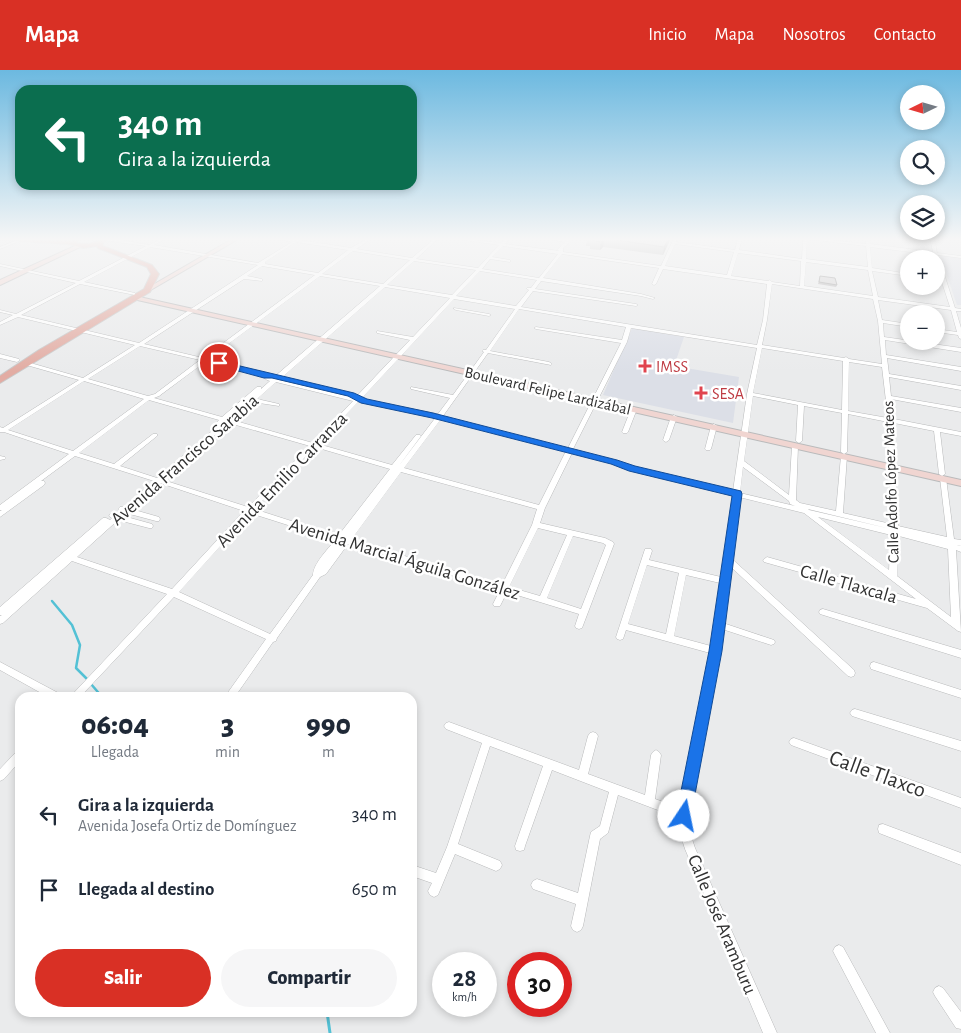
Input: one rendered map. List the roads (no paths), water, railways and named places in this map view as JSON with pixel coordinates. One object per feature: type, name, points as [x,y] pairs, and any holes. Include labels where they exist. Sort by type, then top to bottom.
[{"type":"main road","points":[[141,293],[146,283]]},
{"type":"main road","points":[[141,293],[148,283]]},
{"type":"main road","points":[[141,293],[154,283]]},
{"type":"main road","points":[[2,370],[21,362],[158,283]]},
{"type":"main road","name":"Boulevard Felipe Lardizábal","points":[[141,293],[166,303],[942,476],[961,482]]},
{"type":"main road","points":[[0,380],[21,362]]},
{"type":"main road","name":"Boulevard Felipe Lardizábal","points":[[595,399],[745,432]]},
{"type":"main road","name":"Boulevard Felipe Lardizábal","points":[[942,476],[961,478]]},
{"type":"street","points":[[0,323],[78,283]]},
{"type":"street","name":"Boulevard Felipe Lardizábal","points":[[78,283],[141,293]]},
{"type":"street","points":[[1,430],[138,345],[231,283]]},
{"type":"street","points":[[0,508],[308,283]]},
{"type":"street","points":[[376,283],[516,307]]},
{"type":"street","name":"Avenida Emilio Carranza","points":[[79,692],[249,510],[359,399],[466,283]]},
{"type":"street","points":[[233,692],[318,575],[324,572],[342,540],[398,469],[534,283]]},
{"type":"street","points":[[573,283],[641,295],[653,299]]},
{"type":"street","name":"Calle José Aramburu","points":[[770,283],[765,320],[756,347],[719,625],[684,816],[684,830],[690,849],[770,1033]]},
{"type":"street","points":[[777,283],[961,309]]},
{"type":"street","name":"Calle Adolfo López Mateos","points":[[872,283],[880,321],[891,421],[894,530],[893,578]]},
{"type":"street","name":"Avenida Francisco Sarabia","points":[[228,420],[271,377],[321,338],[382,284]]},
{"type":"street","points":[[529,289],[636,305]]},
{"type":"street","points":[[945,291],[954,308],[961,335],[945,332]]},
{"type":"street","points":[[453,296],[479,302],[846,361],[961,388]]},
{"type":"street","points":[[468,311],[479,302]]},
{"type":"street","points":[[475,312],[479,302]]},
{"type":"street","points":[[456,309],[490,315]]},
{"type":"street","points":[[0,310],[138,345],[204,359],[297,384],[436,416],[632,469],[794,503],[894,530]]},
{"type":"street","points":[[880,321],[900,324]]},
{"type":"street","points":[[497,604],[536,525],[541,508],[624,342],[629,326]]},
{"type":"street","points":[[536,328],[624,342]]},
{"type":"street","points":[[379,332],[414,339]]},
{"type":"street","points":[[882,338],[961,350]]},
{"type":"street","points":[[485,351],[549,364]]},
{"type":"street","points":[[0,356],[154,397],[314,445],[541,508]]},
{"type":"street","points":[[884,356],[961,368]]},
{"type":"street","points":[[839,514],[846,412],[846,361]]},
{"type":"street","name":"Avenida Francisco Sarabia","points":[[0,621],[122,509],[254,400],[271,377]]},
{"type":"street","points":[[413,388],[451,396]]},
{"type":"street","points":[[750,394],[961,434]]},
{"type":"street","points":[[888,397],[961,410]]},
{"type":"street","points":[[254,400],[277,405]]},
{"type":"street","points":[[794,503],[801,403]]},
{"type":"street","points":[[624,432],[634,409]]},
{"type":"street","points":[[666,440],[669,415]]},
{"type":"street","points":[[708,450],[714,426]]},
{"type":"street","points":[[937,429],[952,544],[958,627]]},
{"type":"street","name":"Avenida Marcial Águila González","points":[[1,430],[342,540],[582,612]]},
{"type":"street","points":[[116,466],[155,435]]},
{"type":"street","points":[[0,515],[77,453]]},
{"type":"street","points":[[740,461],[958,627]]},
{"type":"street","points":[[737,492],[806,513],[894,530],[952,544],[961,549]]},
{"type":"street","points":[[114,516],[147,529],[157,518],[122,509]]},
{"type":"street","points":[[536,525],[605,541],[610,544],[610,548],[582,612],[579,626]]},
{"type":"street","points":[[542,600],[572,533]]},
{"type":"street","points":[[952,544],[961,543]]},
{"type":"street","points":[[620,637],[648,551]]},
{"type":"street","points":[[69,557],[173,593],[273,639]]},
{"type":"street","name":"Avenida Francisco Sarabia","points":[[0,612],[69,557]]},
{"type":"street","points":[[728,559],[851,673]]},
{"type":"street","name":"Calle Tlaxcala","points":[[767,560],[930,606]]},
{"type":"street","points":[[644,562],[725,581]]},
{"type":"street","points":[[669,638],[682,571]]},
{"type":"street","points":[[822,612],[961,654]]},
{"type":"street","points":[[719,625],[771,642]]},
{"type":"street","points":[[624,626],[715,651]]},
{"type":"street","points":[[0,666],[48,692]]},
{"type":"street","points":[[874,666],[961,694]]},
{"type":"street","points":[[855,712],[961,746]]},
{"type":"street","points":[[449,726],[684,816]]},
{"type":"street","points":[[582,777],[593,736]]},
{"type":"street","points":[[417,873],[436,885],[452,847],[488,741]]},
{"type":"street","name":"Calle Tlaxco","points":[[794,742],[961,803]]},
{"type":"street","points":[[648,802],[656,755]]},
{"type":"street","points":[[0,776],[15,760]]},
{"type":"street","points":[[520,846],[549,764]]},
{"type":"street","points":[[577,926],[595,836],[604,828],[615,789]]},
{"type":"street","points":[[883,829],[961,859]]},
{"type":"street","points":[[452,847],[496,865]]},
{"type":"street","points":[[537,885],[582,900]]},
{"type":"street","points":[[839,951],[883,1033]]},
{"type":"street","points":[[939,992],[961,1023]]},
{"type":"waterway","points":[[52,601],[72,625],[80,645],[76,668],[88,680]]},
{"type":"waterway","points":[[91,684],[98,692]]},
{"type":"waterway","points":[[328,1017],[330,1033]]},
{"type":"place","name":"IMSS","points":[[645,366]]},
{"type":"place","name":"SESA","points":[[701,393]]}]
